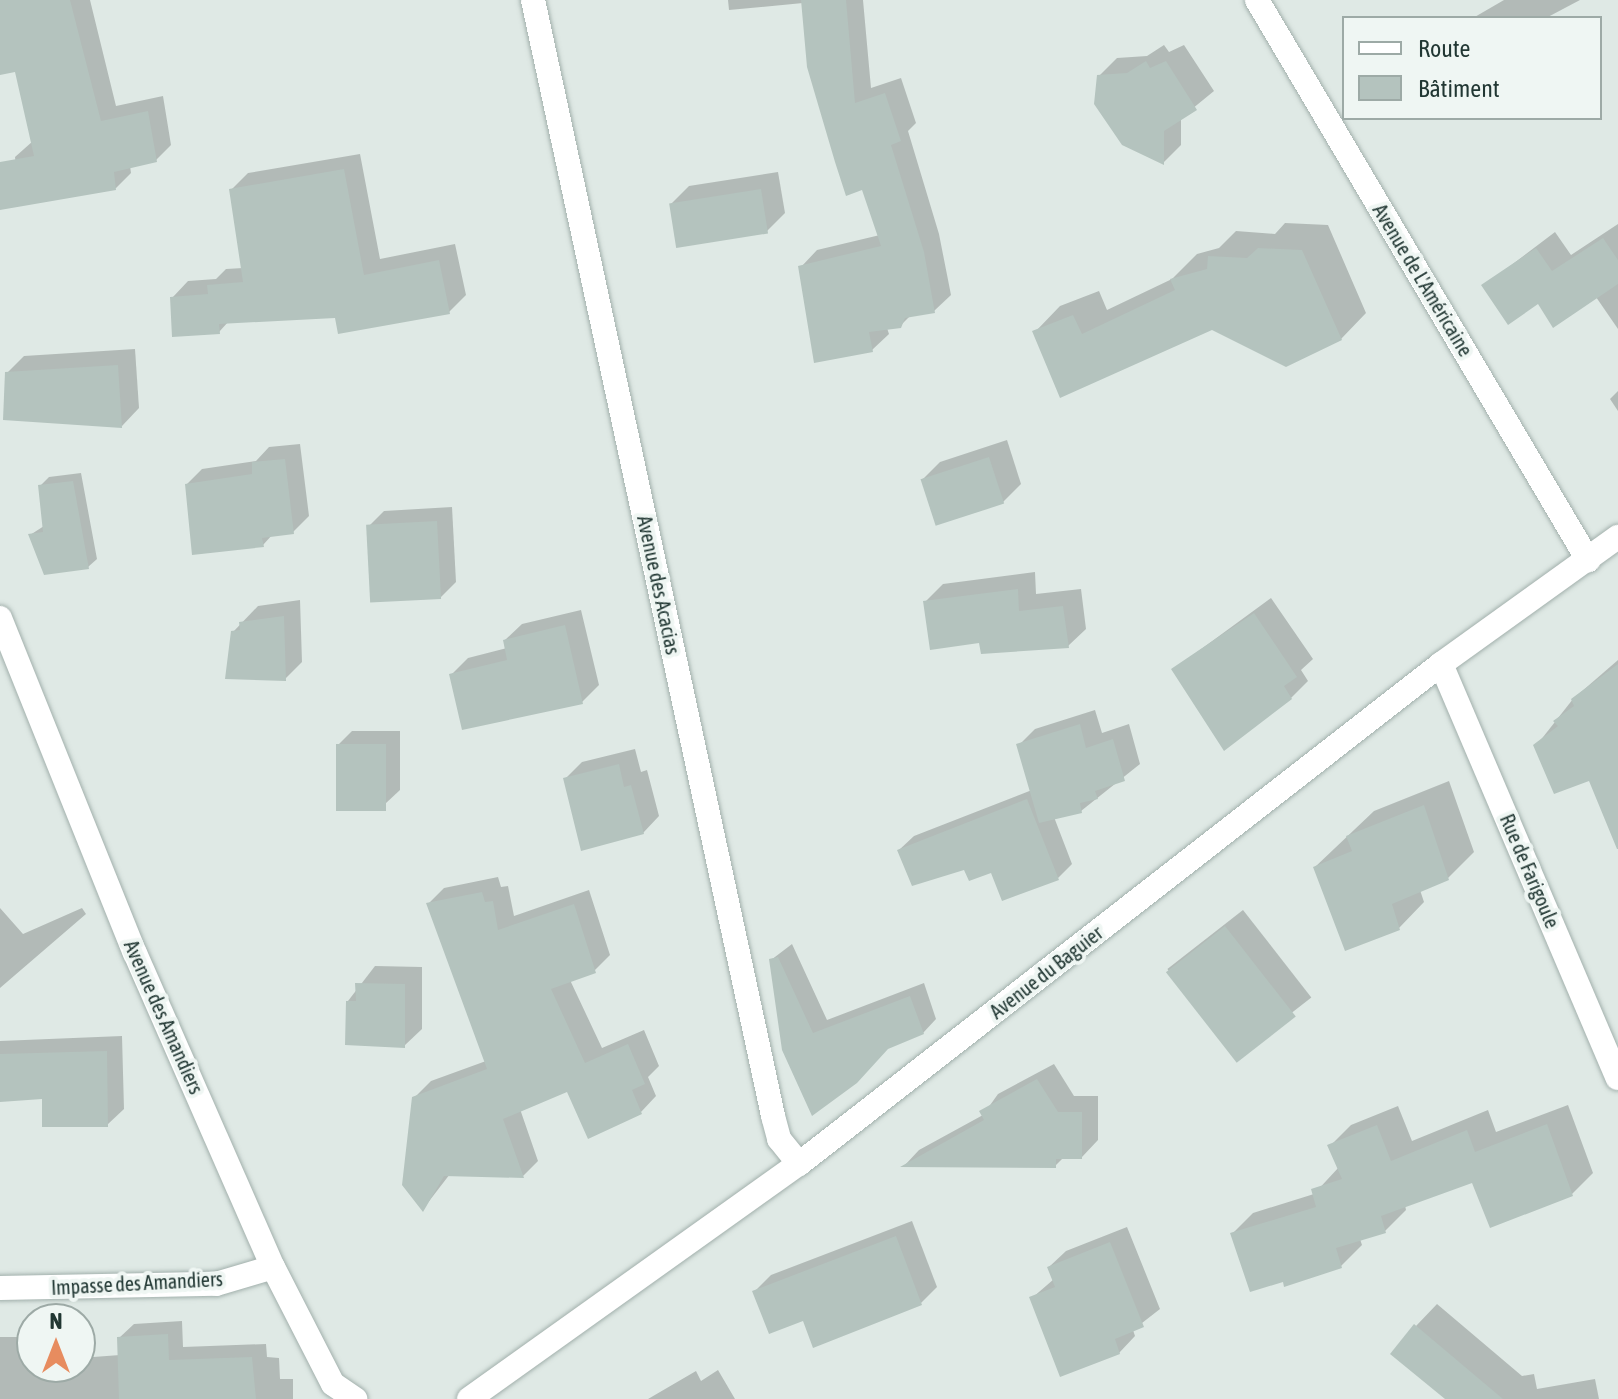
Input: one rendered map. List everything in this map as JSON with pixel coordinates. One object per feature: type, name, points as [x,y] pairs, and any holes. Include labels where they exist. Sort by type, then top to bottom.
[{"type":"street","name":"Avenue des Acacias","points":[[533,0],[773,1116],[779,1139],[799,1164]]},
{"type":"street","name":"Avenue de L'Américaine","points":[[1257,0],[1588,560]]},
{"type":"street","name":"Avenue du Baguier","points":[[469,1399],[799,1164],[1441,664],[1618,537]]},
{"type":"street","name":"Avenue des Amandiers","points":[[0,618],[135,953],[273,1267],[333,1384],[355,1399]]},
{"type":"street","name":"Rue de Farigoule","points":[[1441,664],[1618,1078]]},
{"type":"street","name":"Impasse des Amandiers","points":[[0,1288],[216,1284],[273,1267]]},
{"type":"building","points":[[0,0],[70,0],[101,121],[148,111],[157,162],[114,172],[116,190],[0,210],[0,162],[34,156],[15,72],[0,75]]},
{"type":"building","points":[[801,0],[846,0],[855,103],[885,93],[901,141],[891,145],[924,252],[935,313],[905,318],[901,328],[869,332],[873,352],[814,363],[798,266],[881,246],[862,190],[846,196],[807,67]]},
{"type":"building","points":[[1146,61],[1150,68],[1166,61],[1197,110],[1164,131],[1164,165],[1122,145],[1094,104],[1097,75],[1127,73]]},
{"type":"building","points":[[344,169],[364,275],[439,260],[450,314],[338,334],[335,318],[219,324],[220,334],[172,337],[170,297],[208,294],[207,285],[243,282],[229,189]]},
{"type":"building","points":[[761,189],[768,233],[676,248],[669,204]]},
{"type":"building","points":[[1603,238],[1618,260],[1618,284],[1553,328],[1538,304],[1508,325],[1481,285],[1536,248],[1552,271]]},
{"type":"building","points":[[1258,248],[1302,250],[1342,340],[1286,367],[1212,330],[1060,398],[1032,331],[1073,315],[1082,334],[1175,290],[1170,279],[1207,269],[1208,256],[1247,258]]},
{"type":"building","points":[[118,365],[122,428],[3,420],[5,372]]},
{"type":"building","points":[[989,457],[1004,504],[936,526],[921,479]]},
{"type":"building","points":[[285,459],[294,534],[262,538],[264,547],[192,555],[185,484],[252,474],[252,462]]},
{"type":"building","points":[[73,481],[89,569],[44,575],[28,534],[43,532],[38,485]]},
{"type":"building","points":[[437,521],[441,599],[370,603],[366,525]]},
{"type":"building","points":[[1018,589],[1019,611],[1063,606],[1069,648],[981,654],[979,643],[930,650],[923,601]]},
{"type":"building","points":[[1254,613],[1297,677],[1284,686],[1292,699],[1224,751],[1171,669]]},
{"type":"building","points":[[284,616],[286,681],[225,679],[231,631],[240,630],[239,622]]},
{"type":"building","points":[[565,625],[583,704],[462,730],[449,674],[507,660],[503,640]]},
{"type":"building","points":[[1618,664],[1617,849],[1589,781],[1554,794],[1533,745],[1558,726],[1553,721],[1574,706],[1571,699]]},
{"type":"building","points":[[1080,724],[1086,748],[1113,739],[1125,781],[1095,791],[1098,799],[1080,803],[1082,813],[1039,823],[1016,744]]},
{"type":"building","points":[[336,744],[386,744],[386,811],[336,811]]},
{"type":"building","points":[[619,764],[624,787],[631,785],[644,834],[581,851],[563,778]]},
{"type":"building","points":[[1027,799],[1059,880],[1002,901],[991,873],[969,881],[964,870],[912,886],[897,850]]},
{"type":"building","points":[[1424,805],[1449,880],[1392,904],[1400,930],[1345,951],[1313,867],[1352,851],[1346,836]]},
{"type":"building","points":[[482,892],[485,902],[493,901],[498,930],[574,904],[596,973],[551,989],[585,1063],[628,1044],[645,1084],[632,1090],[642,1114],[588,1139],[567,1092],[503,1119],[524,1178],[444,1176],[423,1212],[402,1185],[412,1097],[487,1069],[426,903]]},
{"type":"building","points":[[1225,926],[1296,1017],[1237,1063],[1166,972]]},
{"type":"building","points":[[778,957],[813,1033],[910,996],[924,1034],[888,1049],[857,1083],[812,1116],[782,1050],[769,959]]},
{"type":"building","points":[[355,983],[405,984],[405,1048],[345,1045],[346,1001],[356,1001]]},
{"type":"building","points":[[107,1051],[108,1127],[42,1127],[42,1099],[0,1102],[0,1054]]},
{"type":"building","points":[[1037,1079],[1058,1112],[1082,1112],[1082,1159],[1056,1159],[1056,1168],[900,1167],[984,1120],[979,1111]]},
{"type":"building","points":[[1547,1124],[1573,1196],[1490,1228],[1472,1183],[1381,1216],[1386,1233],[1336,1248],[1342,1268],[1284,1287],[1283,1282],[1250,1292],[1230,1233],[1316,1207],[1311,1189],[1342,1179],[1327,1145],[1377,1125],[1391,1161],[1467,1130],[1475,1152]]},
{"type":"building","points":[[896,1236],[922,1305],[813,1348],[803,1321],[769,1334],[752,1291]]},
{"type":"building","points":[[1110,1242],[1144,1327],[1115,1339],[1120,1354],[1060,1377],[1029,1297],[1055,1287],[1047,1267]]},
{"type":"building","points":[[1414,1324],[1503,1399],[1445,1399],[1390,1354]]},
{"type":"building","points":[[168,1334],[169,1360],[252,1357],[256,1399],[119,1399],[117,1337]]}]
